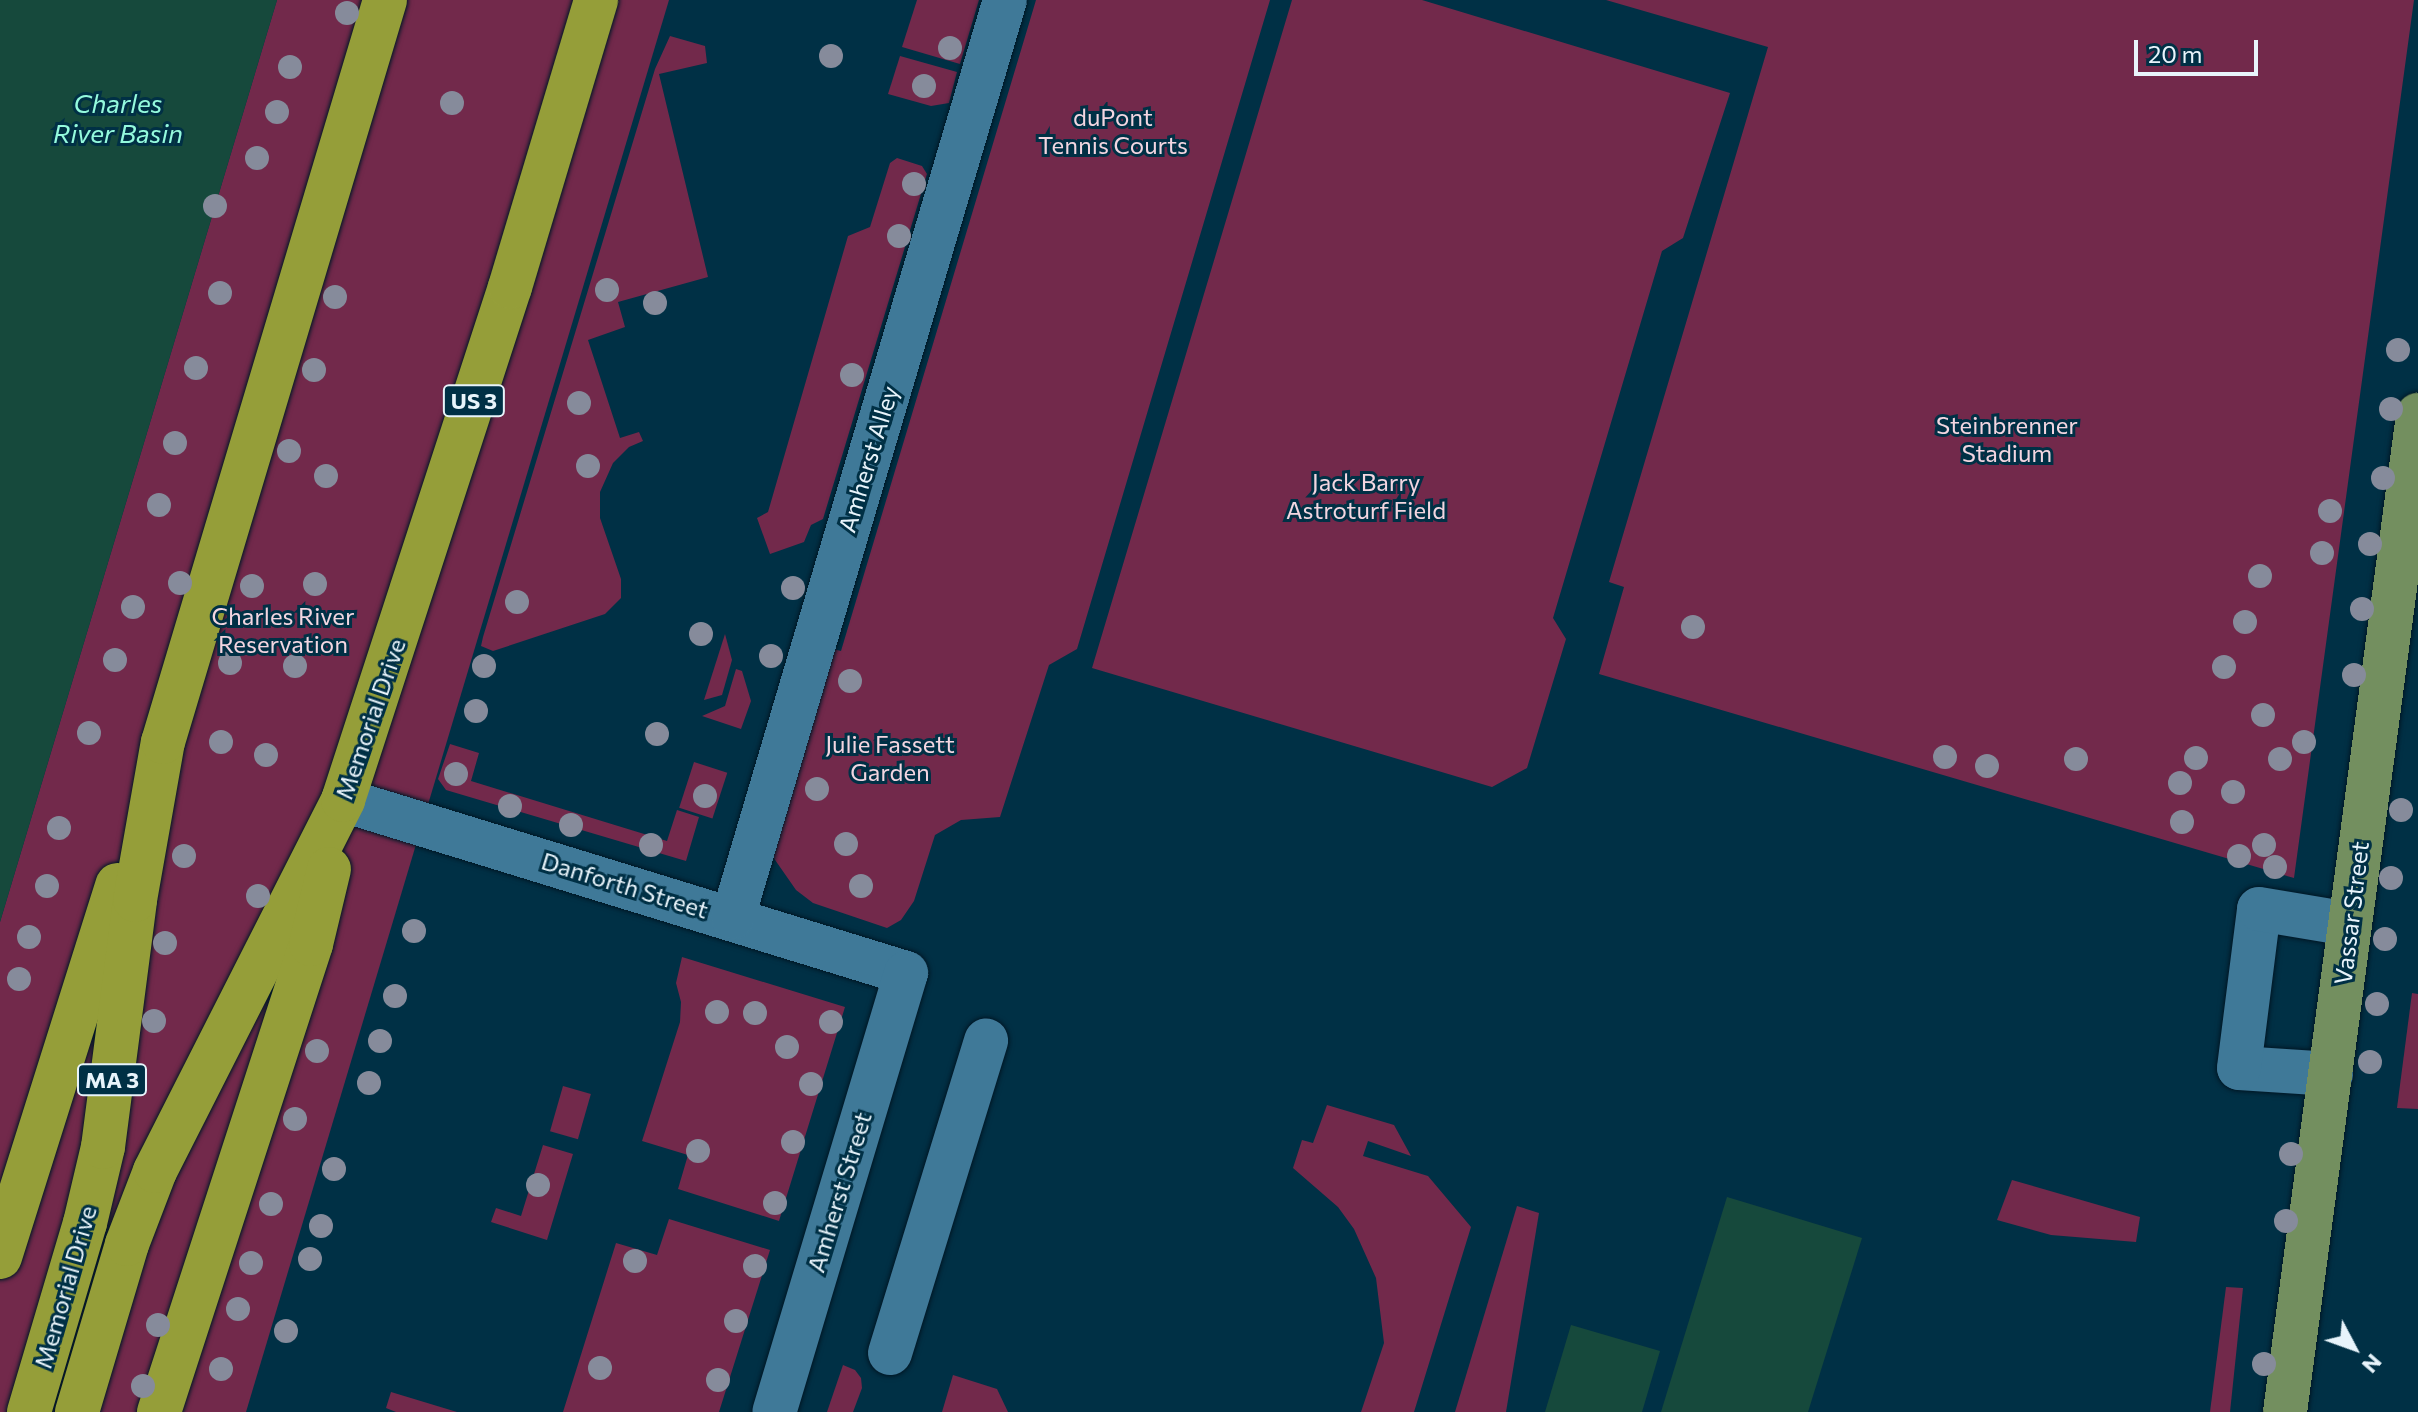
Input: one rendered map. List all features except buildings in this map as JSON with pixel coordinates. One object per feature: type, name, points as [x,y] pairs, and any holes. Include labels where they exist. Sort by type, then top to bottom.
[{"type":"highway","name":"Memorial Drive","points":[[29,1412],[85,1223],[103,1147],[135,900],[163,742],[385,0]]},
{"type":"highway","name":"Memorial Drive","points":[[77,1412],[127,1244],[155,1171],[343,800],[510,287],[594,4]]},
{"type":"highway","points":[[0,1257],[163,742]]},
{"type":"highway","points":[[159,1412],[311,944],[343,800]]},
{"type":"main road","name":"Vassar Street","points":[[2285,1412],[2418,415]]},
{"type":"street","name":"Amherst Alley","points":[[733,917],[1005,0]]},
{"type":"street","name":"Danforth Street","points":[[343,800],[733,917],[906,973]]},
{"type":"street","points":[[2331,1074],[2239,1068],[2259,909],[2349,924]]},
{"type":"street","name":"Amherst Street","points":[[774,1412],[906,973]]},
{"type":"street","points":[[890,1353],[986,1040]]},
{"type":"green space","name":"Charles River Reservation","points":[[277,0],[669,0],[246,1412],[0,1412],[0,922]]},
{"type":"green space","points":[[917,0],[979,0],[960,64],[902,47]]},
{"type":"green space","name":"duPont Tennis Courts","points":[[1036,0],[1270,0],[1077,649],[1049,665],[1000,817],[961,820],[935,835],[914,901],[901,920],[887,928],[813,903],[796,890],[773,857],[833,649],[841,651]]},
{"type":"green space","name":"Jack Barry Astroturf Field","points":[[1292,0],[1422,0],[1730,93],[1683,238],[1662,251],[1553,618],[1566,639],[1527,768],[1492,787],[1092,668]]},
{"type":"green space","name":"Steinbrenner Stadium","points":[[1606,0],[2414,0],[2294,878],[1599,674],[1624,587],[1609,582],[1768,47]]},
{"type":"green space","points":[[670,36],[705,46],[707,63],[659,74],[708,277],[618,302],[625,327],[588,340],[620,438],[639,432],[643,441],[629,447],[613,463],[600,492],[600,518],[621,579],[621,598],[605,614],[493,651],[481,646],[483,637],[655,69]]},
{"type":"green space","points":[[900,56],[957,72],[949,103],[931,106],[888,94]]},
{"type":"green space","points":[[897,158],[922,166],[927,174],[823,519],[811,525],[804,542],[770,554],[757,518],[768,512],[848,236],[870,227],[890,163]]},
{"type":"green space","points":[[725,634],[732,660],[722,695],[704,700]]},
{"type":"green space","points":[[736,669],[742,671],[751,701],[741,729],[702,716],[725,706]]},
{"type":"green space","points":[[450,744],[479,753],[471,781],[667,841],[677,810],[699,817],[686,861],[446,790],[438,779]]},
{"type":"green space","points":[[694,762],[727,773],[712,818],[679,808]]},
{"type":"green space","points":[[682,957],[845,1007],[779,1221],[678,1189],[688,1155],[642,1141],[680,1022],[681,1002],[676,983]]},
{"type":"green space","points":[[2412,993],[2418,994],[2418,1109],[2397,1108]]},
{"type":"green space","points":[[563,1086],[591,1094],[578,1139],[550,1131]]},
{"type":"green space","points":[[1327,1105],[1394,1125],[1411,1156],[1368,1141],[1363,1156],[1428,1176],[1471,1227],[1414,1412],[1361,1412],[1384,1343],[1376,1278],[1354,1229],[1338,1207],[1293,1168],[1302,1140],[1313,1143]]},
{"type":"green space","points":[[543,1145],[573,1154],[547,1240],[491,1222],[496,1208],[521,1216]]},
{"type":"green space","points":[[2012,1180],[2140,1217],[2136,1242],[2051,1235],[1997,1220]]},
{"type":"green space","points":[[1517,1206],[1539,1213],[1506,1412],[1455,1412]]},
{"type":"green space","points":[[669,1219],[770,1250],[719,1412],[563,1412],[616,1243],[657,1255]]},
{"type":"green space","points":[[2226,1287],[2243,1288],[2230,1412],[2210,1412]]},
{"type":"green space","points":[[843,1365],[855,1370],[861,1378],[862,1388],[853,1412],[827,1412]]},
{"type":"green space","points":[[953,1375],[997,1389],[1008,1412],[942,1412]]},
{"type":"green space","points":[[391,1392],[457,1412],[396,1412],[386,1408]]},
{"type":"water","name":"Charles River Basin","points":[[0,0],[277,0],[0,922]]},
{"type":"water","points":[[1727,1197],[1862,1238],[1808,1412],[1661,1412]]},
{"type":"water","points":[[1571,1325],[1660,1351],[1642,1412],[1545,1412]]},
{"type":"park label","name":"Julie Fassett Garden","points":[[890,758]]}]
